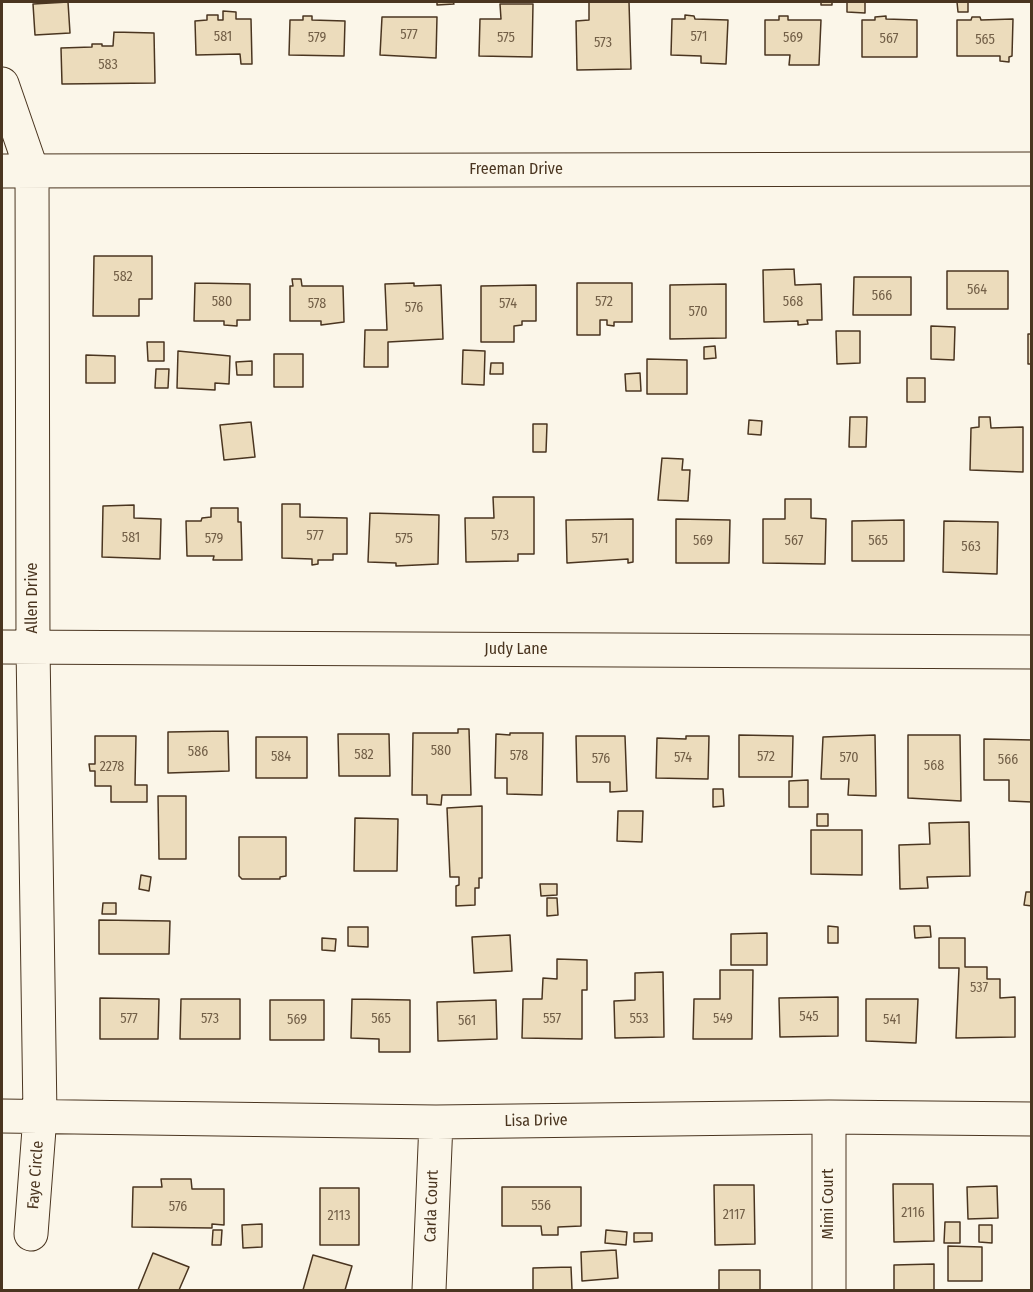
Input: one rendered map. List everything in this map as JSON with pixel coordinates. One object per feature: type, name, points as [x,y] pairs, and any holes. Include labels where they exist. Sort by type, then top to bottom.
[{"type":"street","name":"Allen Drive","points":[[2,84],[17,171],[17,647],[40,1116]]},
{"type":"street","name":"Freeman Drive","points":[[17,171],[1032,169]]},
{"type":"street","name":"Judy Lane","points":[[17,647],[1032,652]]},
{"type":"street","name":"Lisa Drive","points":[[2,1116],[436,1122],[829,1117],[1032,1119]]},
{"type":"street","name":"Faye Circle","points":[[31,1234],[40,1116]]},
{"type":"street","name":"Mimi Court","points":[[829,1117],[829,1290]]},
{"type":"street","name":"Carla Court","points":[[429,1290],[436,1122]]},
{"type":"building","points":[[68,2],[70,33],[35,35],[33,4]]},
{"type":"building","points":[[437,2],[453,2],[454,4],[437,5]]},
{"type":"building","points":[[589,2],[629,2],[631,69],[577,70],[576,21],[589,20]]},
{"type":"building","points":[[821,2],[832,2],[832,5],[821,5]]},
{"type":"building","points":[[847,2],[865,2],[865,13],[847,12]]},
{"type":"building","points":[[957,2],[968,2],[968,12],[958,12]]},
{"type":"building","points":[[500,4],[533,4],[532,57],[479,56],[480,19],[501,19]]},
{"type":"building","points":[[223,11],[236,12],[236,19],[251,19],[252,64],[241,64],[240,54],[196,55],[195,21],[207,20],[207,15],[218,15],[218,20],[223,20]]},
{"type":"building","points":[[685,15],[694,16],[695,19],[728,20],[726,64],[701,63],[701,56],[671,55],[672,19],[685,19]]},
{"type":"building","points":[[303,16],[312,16],[312,20],[345,21],[344,56],[289,55],[290,20],[303,20]]},
{"type":"building","points":[[779,16],[788,16],[788,20],[821,20],[819,65],[789,65],[790,55],[765,55],[765,20],[779,20]]},
{"type":"building","points":[[886,16],[886,19],[917,20],[917,57],[862,57],[862,20],[875,20],[875,17]]},
{"type":"building","points":[[382,17],[437,17],[436,58],[380,55]]},
{"type":"building","points":[[972,17],[980,17],[981,20],[1013,19],[1012,56],[1009,57],[1009,62],[1000,61],[1000,56],[957,56],[957,20],[971,20]]},
{"type":"building","points":[[114,32],[154,33],[155,83],[62,84],[61,48],[92,47],[92,44],[113,46]]},
{"type":"building","points":[[94,256],[152,256],[152,299],[139,299],[139,316],[93,316]]},
{"type":"building","points":[[794,269],[795,285],[821,284],[822,320],[807,320],[808,324],[798,325],[798,321],[764,322],[763,270]]},
{"type":"building","points":[[947,271],[1008,271],[1008,309],[947,309]]},
{"type":"building","points":[[854,277],[911,277],[911,315],[853,315]]},
{"type":"building","points":[[292,279],[301,279],[302,286],[343,286],[344,322],[321,325],[321,321],[290,321]]},
{"type":"building","points":[[195,283],[250,284],[250,320],[237,320],[237,326],[224,325],[224,321],[194,321]]},
{"type":"building","points":[[414,283],[414,286],[441,285],[443,339],[388,342],[388,367],[364,367],[365,330],[387,330],[385,284]]},
{"type":"building","points":[[577,283],[632,283],[632,322],[614,322],[614,326],[607,325],[607,320],[600,320],[600,335],[577,335]]},
{"type":"building","points":[[726,284],[726,338],[670,339],[670,285]]},
{"type":"building","points":[[536,285],[536,321],[522,321],[522,325],[514,326],[514,342],[481,342],[481,286]]},
{"type":"building","points":[[931,326],[955,327],[954,360],[931,359]]},
{"type":"building","points":[[836,331],[860,331],[860,363],[837,364]]},
{"type":"building","points":[[1028,334],[1032,334],[1032,364],[1028,364]]},
{"type":"building","points":[[147,342],[164,342],[164,361],[148,361]]},
{"type":"building","points":[[715,346],[716,358],[704,359],[704,347]]},
{"type":"building","points":[[463,350],[485,351],[484,385],[462,384]]},
{"type":"building","points":[[178,351],[230,356],[229,384],[215,383],[215,390],[177,388]]},
{"type":"building","points":[[274,354],[303,354],[303,387],[274,387]]},
{"type":"building","points":[[86,355],[115,356],[115,383],[86,383]]},
{"type":"building","points":[[647,359],[687,360],[687,394],[647,394]]},
{"type":"building","points":[[252,361],[252,375],[237,375],[236,362]]},
{"type":"building","points":[[491,363],[503,363],[503,374],[490,374]]},
{"type":"building","points":[[156,369],[169,369],[168,388],[155,388]]},
{"type":"building","points":[[640,373],[641,391],[626,391],[625,374]]},
{"type":"building","points":[[907,378],[925,378],[925,402],[907,402]]},
{"type":"building","points":[[850,417],[867,417],[866,447],[849,447]]},
{"type":"building","points":[[979,417],[990,417],[991,428],[1023,427],[1023,472],[970,470],[971,428],[979,427]]},
{"type":"building","points":[[749,420],[762,421],[761,435],[748,434]]},
{"type":"building","points":[[251,422],[255,457],[224,460],[220,425]]},
{"type":"building","points":[[533,424],[547,424],[546,452],[533,452]]},
{"type":"building","points":[[662,458],[683,459],[682,470],[690,470],[688,501],[658,500]]},
{"type":"building","points":[[493,497],[534,497],[534,554],[518,554],[518,561],[466,562],[465,518],[494,518]]},
{"type":"building","points":[[785,499],[811,499],[811,518],[826,519],[825,564],[763,563],[763,519],[785,519]]},
{"type":"building","points":[[282,504],[300,504],[300,517],[347,518],[347,554],[333,554],[333,560],[318,560],[318,564],[312,565],[312,559],[282,558]]},
{"type":"building","points":[[134,505],[134,518],[161,519],[160,559],[102,557],[103,506]]},
{"type":"building","points":[[211,508],[238,508],[238,522],[241,522],[242,560],[213,560],[214,556],[187,556],[186,521],[201,521],[202,518],[211,517]]},
{"type":"building","points":[[370,513],[439,515],[438,564],[396,566],[396,563],[368,562]]},
{"type":"building","points":[[633,519],[633,562],[628,563],[628,559],[567,563],[566,520]]},
{"type":"building","points":[[676,519],[730,520],[729,563],[676,563]]},
{"type":"building","points":[[904,520],[904,561],[852,561],[852,521]]},
{"type":"building","points":[[944,521],[998,522],[997,574],[943,572]]},
{"type":"building","points":[[458,729],[469,729],[471,795],[442,795],[441,805],[427,804],[427,795],[412,795],[413,733],[458,733]]},
{"type":"building","points":[[228,731],[229,771],[168,773],[168,732]]},
{"type":"building","points":[[510,733],[543,733],[542,795],[507,794],[507,778],[495,778],[496,734],[510,735]]},
{"type":"building","points":[[338,734],[389,734],[390,776],[339,776]]},
{"type":"building","points":[[739,735],[793,736],[792,777],[739,777]]},
{"type":"building","points":[[875,735],[876,796],[848,795],[849,779],[821,779],[823,737]]},
{"type":"building","points":[[908,735],[960,735],[961,801],[908,798]]},
{"type":"building","points":[[95,736],[136,736],[135,785],[147,785],[147,802],[111,802],[111,786],[95,786],[95,771],[90,771],[89,764],[95,764]]},
{"type":"building","points":[[576,736],[625,736],[627,791],[610,792],[610,782],[577,782]]},
{"type":"building","points":[[686,736],[709,736],[708,779],[656,778],[657,738],[686,739]]},
{"type":"building","points":[[256,737],[307,737],[307,778],[256,778]]},
{"type":"building","points":[[984,739],[1032,740],[1032,802],[1009,801],[1009,780],[984,780]]},
{"type":"building","points":[[808,780],[808,807],[789,807],[789,781]]},
{"type":"building","points":[[713,789],[723,789],[724,806],[713,807]]},
{"type":"building","points":[[158,796],[186,796],[186,859],[159,859]]},
{"type":"building","points":[[482,806],[482,878],[479,878],[479,888],[475,888],[475,905],[456,906],[456,886],[459,885],[459,877],[450,877],[447,808]]},
{"type":"building","points":[[618,811],[643,811],[642,842],[617,841]]},
{"type":"building","points":[[817,814],[828,814],[828,826],[817,826]]},
{"type":"building","points":[[355,818],[398,819],[397,871],[354,871]]},
{"type":"building","points":[[969,822],[970,876],[927,877],[928,888],[900,889],[899,845],[930,844],[929,823]]},
{"type":"building","points":[[811,830],[862,830],[862,875],[811,874]]},
{"type":"building","points":[[239,837],[286,837],[286,876],[280,879],[242,879],[239,876]]},
{"type":"building","points":[[141,875],[151,877],[149,891],[139,889]]},
{"type":"building","points":[[540,884],[557,884],[557,895],[541,896]]},
{"type":"building","points":[[1026,892],[1032,892],[1032,906],[1024,905]]},
{"type":"building","points":[[547,898],[557,898],[558,915],[547,916]]},
{"type":"building","points":[[103,903],[116,903],[116,914],[102,914]]},
{"type":"building","points":[[99,920],[170,921],[169,954],[99,954]]},
{"type":"building","points":[[828,926],[838,927],[838,943],[828,943]]},
{"type":"building","points":[[914,926],[930,926],[931,937],[915,938]]},
{"type":"building","points":[[348,927],[368,927],[368,947],[348,946]]},
{"type":"building","points":[[767,933],[767,965],[731,965],[731,934]]},
{"type":"building","points":[[510,935],[512,971],[474,973],[472,937]]},
{"type":"building","points":[[322,938],[336,939],[335,951],[322,950]]},
{"type":"building","points":[[939,938],[965,938],[965,967],[987,967],[987,979],[1000,979],[1000,998],[1015,997],[1015,1037],[956,1038],[959,968],[939,968]]},
{"type":"building","points":[[557,959],[587,960],[587,990],[582,990],[582,1039],[522,1038],[523,999],[542,999],[543,978],[557,979]]},
{"type":"building","points":[[720,970],[753,970],[752,1039],[693,1039],[694,999],[720,999]]},
{"type":"building","points":[[663,972],[664,1037],[615,1038],[614,1001],[635,1000],[635,973]]},
{"type":"building","points":[[838,997],[838,1036],[780,1037],[779,998]]},
{"type":"building","points":[[100,998],[159,999],[158,1039],[100,1039]]},
{"type":"building","points":[[181,999],[240,999],[240,1039],[180,1039]]},
{"type":"building","points":[[352,999],[410,1000],[410,1052],[379,1052],[379,1039],[351,1038]]},
{"type":"building","points":[[866,999],[918,999],[916,1043],[866,1041]]},
{"type":"building","points":[[270,1000],[324,1000],[324,1040],[270,1040]]},
{"type":"building","points":[[496,1000],[497,1039],[438,1041],[437,1002]]},
{"type":"building","points":[[161,1179],[191,1179],[192,1189],[224,1189],[224,1225],[212,1224],[212,1228],[132,1227],[133,1187],[162,1187]]},
{"type":"building","points":[[893,1184],[933,1184],[934,1241],[894,1242]]},
{"type":"building","points":[[714,1185],[754,1185],[755,1244],[715,1245]]},
{"type":"building","points":[[997,1186],[998,1218],[968,1219],[967,1187]]},
{"type":"building","points":[[502,1187],[581,1187],[581,1226],[558,1227],[558,1235],[542,1235],[541,1226],[502,1226]]},
{"type":"building","points":[[320,1188],[359,1188],[359,1245],[320,1245]]},
{"type":"building","points":[[945,1222],[960,1222],[960,1243],[944,1243]]},
{"type":"building","points":[[262,1224],[262,1247],[243,1248],[242,1225]]},
{"type":"building","points":[[979,1225],[992,1225],[992,1243],[979,1242]]},
{"type":"building","points":[[213,1230],[222,1230],[221,1245],[212,1245]]},
{"type":"building","points":[[606,1230],[627,1232],[626,1245],[605,1243]]},
{"type":"building","points":[[634,1233],[652,1233],[652,1241],[634,1242]]},
{"type":"building","points":[[948,1246],[982,1247],[982,1281],[948,1281]]},
{"type":"building","points":[[616,1250],[618,1278],[582,1281],[581,1252]]},
{"type":"building","points":[[153,1253],[189,1267],[179,1290],[138,1290]]},
{"type":"building","points":[[313,1255],[352,1266],[345,1290],[303,1290]]},
{"type":"building","points":[[934,1264],[934,1290],[894,1290],[894,1265]]},
{"type":"building","points":[[571,1267],[572,1290],[533,1290],[533,1268]]},
{"type":"building","points":[[719,1270],[760,1270],[760,1290],[719,1290]]}]
